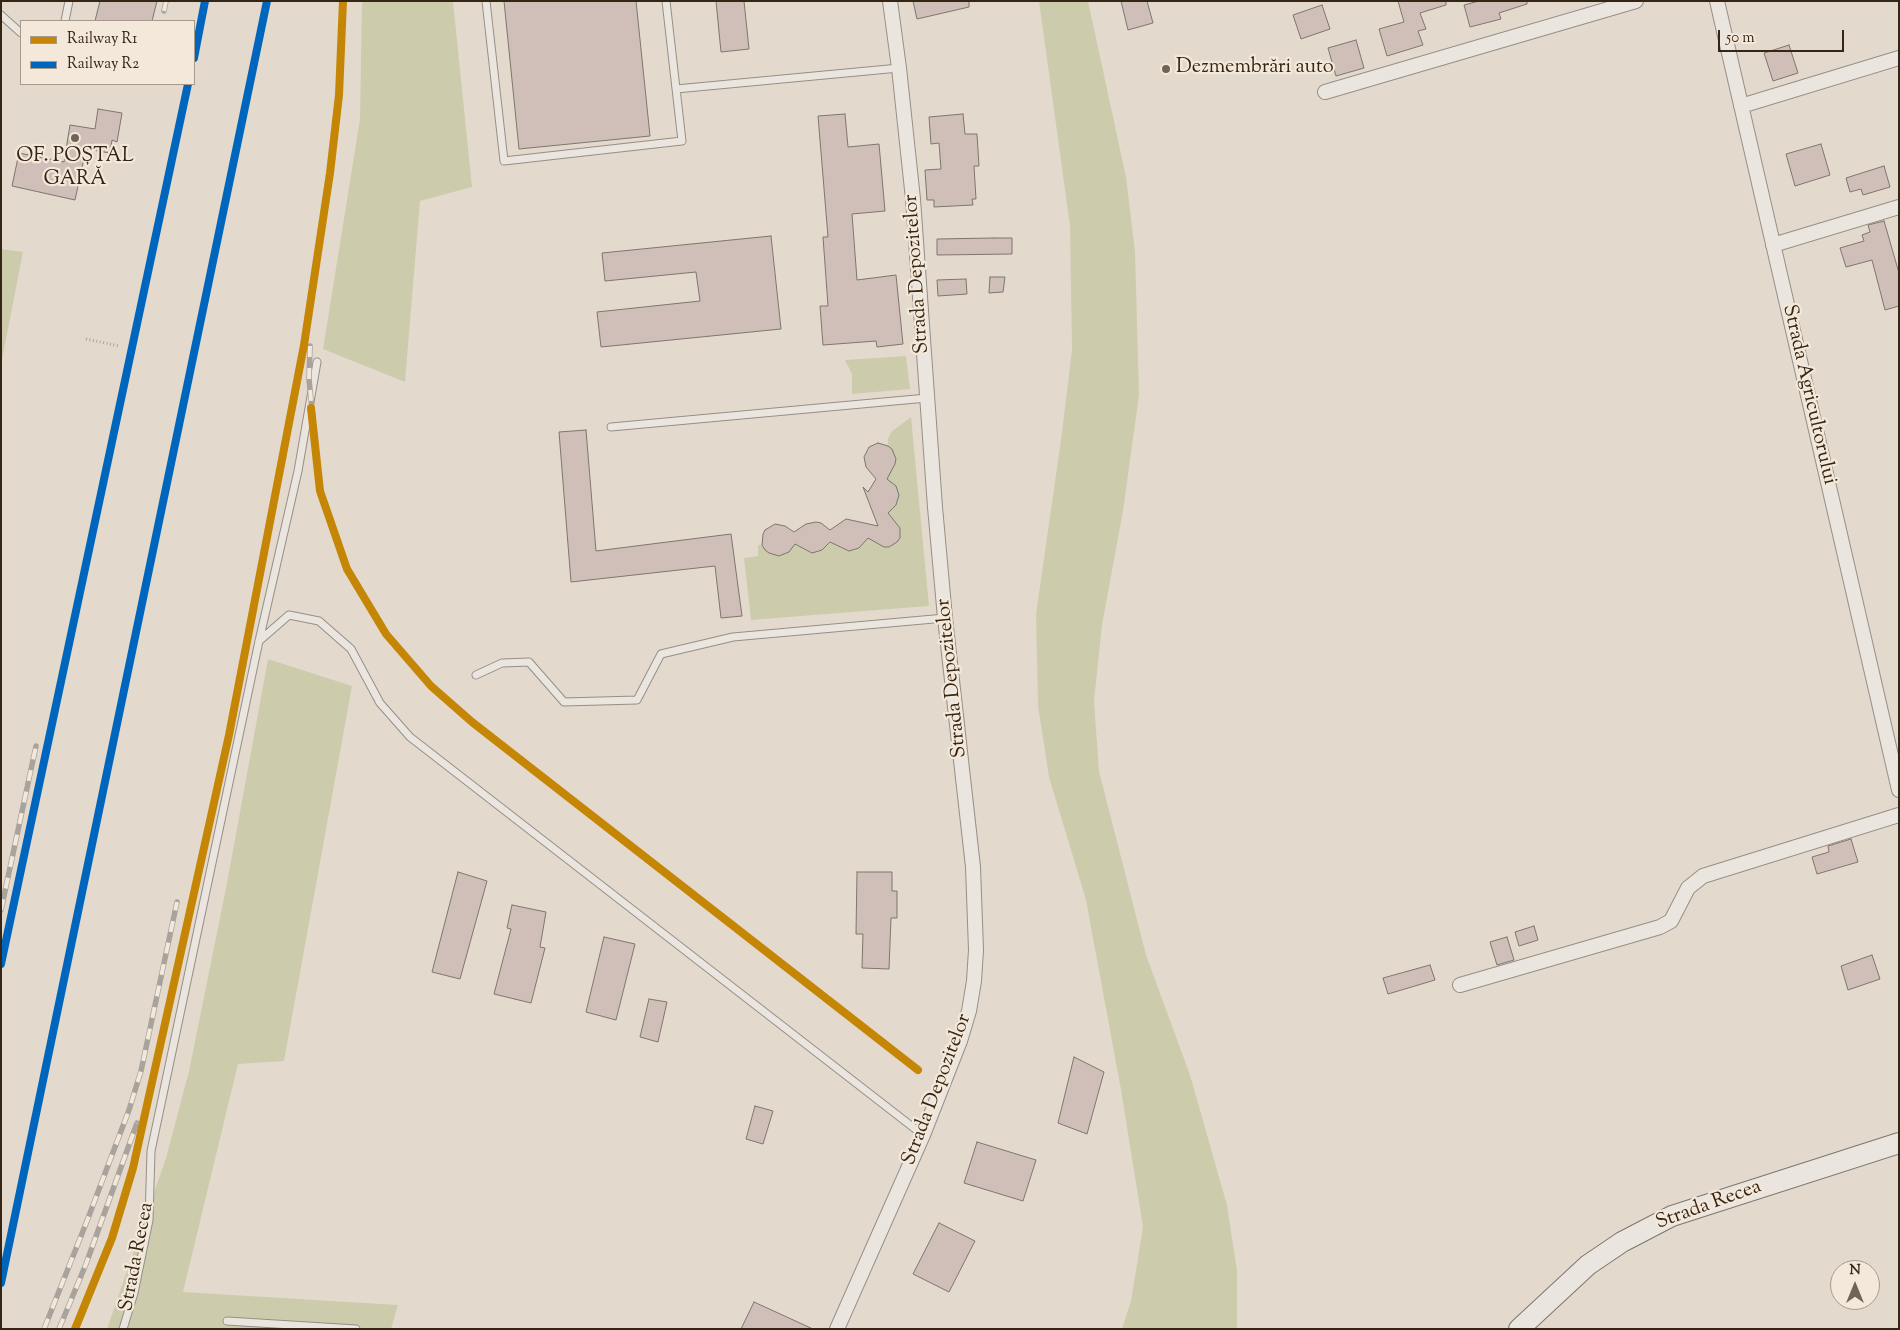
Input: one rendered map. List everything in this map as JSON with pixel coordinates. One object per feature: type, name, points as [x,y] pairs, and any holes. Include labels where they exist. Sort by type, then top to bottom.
[{"type":"main road","name":"Strada Recea","points":[[1519,1329],[1588,1265],[1622,1242],[1672,1216],[1899,1143]]},
{"type":"street","name":"Strada Depozitelor","points":[[837,1329],[923,1134],[960,1041],[974,981],[976,950],[973,866],[945,618],[912,199],[899,68],[890,1]]},
{"type":"street","points":[[1325,92],[1636,1]]},
{"type":"street","name":"Strada Agricultorului","points":[[1716,1],[1899,790]]},
{"type":"street","points":[[1741,106],[1899,58]]},
{"type":"street","points":[[1773,245],[1899,207]]},
{"type":"street","points":[[1460,985],[1660,927],[1671,921],[1688,888],[1703,876],[1899,815]]},
{"type":"lane","points":[[65,20],[69,1]]},
{"type":"lane","points":[[486,1],[504,161],[682,141],[666,1]]},
{"type":"lane","points":[[1,15],[20,32]]},
{"type":"lane","points":[[676,89],[899,68]]},
{"type":"lane","name":"Strada Recea","points":[[123,1329],[134,1293],[149,1220],[151,1151],[259,640],[298,471],[317,362]]},
{"type":"lane","points":[[610,428],[927,398]]},
{"type":"lane","points":[[259,640],[289,615],[319,621],[352,649],[380,703],[410,737],[923,1134]]},
{"type":"lane","points":[[476,675],[502,663],[529,662],[564,702],[637,700],[661,654],[732,638],[945,618]]},
{"type":"lane","points":[[227,1321],[356,1329]]},
{"type":"path","points":[[86,339],[119,346]]},
{"type":"green space","points":[[362,1],[453,1],[472,187],[420,201],[405,382],[323,349],[360,119]]},
{"type":"green space","points":[[1039,1],[1088,1],[1126,177],[1135,251],[1139,395],[1123,511],[1102,625],[1094,701],[1099,771],[1146,955],[1190,1075],[1227,1205],[1237,1271],[1237,1329],[1122,1329],[1131,1301],[1143,1227],[1121,1090],[1086,900],[1049,777],[1038,706],[1036,614],[1072,350],[1070,226]]},
{"type":"green space","points":[[1,249],[23,252],[1,365]]},
{"type":"green space","points":[[906,356],[910,389],[852,394],[852,374],[845,360]]},
{"type":"green space","points":[[911,417],[929,606],[751,620],[744,558],[758,556],[758,545],[884,531],[888,439],[891,432]]},
{"type":"green space","points":[[268,659],[352,686],[284,1061],[238,1064],[183,1292],[398,1305],[391,1329],[107,1329],[166,1158],[189,1071],[227,883]]},
{"type":"building","points":[[100,1],[157,1],[152,20],[95,20]]},
{"type":"building","points":[[504,1],[636,1],[650,136],[519,149]]},
{"type":"building","points":[[716,1],[744,1],[749,49],[721,52]]},
{"type":"building","points":[[913,1],[969,1],[969,7],[917,19]]},
{"type":"building","points":[[1121,1],[1147,1],[1153,23],[1128,30]]},
{"type":"building","points":[[1398,1],[1446,1],[1446,5],[1420,13],[1426,29],[1418,31],[1423,45],[1387,56],[1379,29],[1404,22]]},
{"type":"building","points":[[1479,1],[1527,1],[1527,4],[1499,13],[1501,19],[1470,27],[1464,5]]},
{"type":"building","points":[[1322,5],[1330,29],[1301,39],[1293,15]]},
{"type":"building","points":[[1356,40],[1364,68],[1336,76],[1328,48]]},
{"type":"building","points":[[1789,45],[1798,73],[1773,81],[1764,53]]},
{"type":"building","points":[[98,109],[122,113],[117,142],[112,140],[110,153],[86,149],[75,200],[12,186],[19,153],[64,162],[70,125],[95,129]]},
{"type":"building","points":[[845,114],[848,147],[879,144],[885,211],[852,214],[857,280],[896,275],[903,344],[877,347],[876,341],[823,345],[820,306],[828,306],[823,237],[828,237],[818,116]]},
{"type":"building","points":[[963,114],[965,134],[977,134],[979,166],[974,166],[976,199],[972,199],[973,205],[934,207],[934,200],[927,200],[925,170],[941,169],[939,143],[931,144],[929,117]]},
{"type":"building","points":[[1821,144],[1830,175],[1795,186],[1786,154]]},
{"type":"building","points":[[1884,166],[1890,187],[1863,195],[1861,189],[1850,192],[1846,178]]},
{"type":"building","points":[[1884,221],[1899,273],[1899,306],[1885,310],[1872,260],[1846,267],[1840,248],[1864,241],[1862,235],[1870,232],[1868,225]]},
{"type":"building","points":[[771,236],[781,329],[601,347],[597,312],[700,301],[696,272],[605,281],[602,253]]},
{"type":"building","points":[[1012,238],[1012,254],[937,255],[937,239]]},
{"type":"building","points":[[990,277],[1005,277],[1003,292],[989,293]]},
{"type":"building","points":[[966,279],[967,294],[938,296],[937,280]]},
{"type":"building","points":[[586,430],[596,551],[731,534],[742,616],[721,618],[715,566],[571,582],[559,432]]},
{"type":"building","points":[[878,443],[892,449],[896,459],[887,479],[896,486],[899,495],[896,505],[888,513],[900,528],[900,538],[897,542],[889,547],[884,547],[868,538],[859,548],[849,551],[830,542],[822,550],[812,553],[795,544],[789,552],[779,556],[765,550],[762,545],[763,534],[765,530],[775,524],[785,526],[794,532],[806,524],[816,522],[821,523],[830,530],[846,519],[878,526],[863,487],[868,492],[876,479],[866,467],[864,457],[869,447]]},
{"type":"building","points":[[1851,839],[1858,862],[1817,874],[1812,857],[1829,852],[1828,846]]},
{"type":"building","points":[[458,872],[487,881],[460,979],[432,972]]},
{"type":"building","points":[[857,872],[892,872],[892,891],[897,891],[897,918],[891,918],[889,969],[862,968],[863,934],[856,934]]},
{"type":"building","points":[[512,905],[546,912],[540,947],[545,948],[531,1003],[494,994],[511,929],[507,928]]},
{"type":"building","points":[[1534,926],[1538,940],[1519,946],[1515,932]]},
{"type":"building","points":[[604,937],[635,944],[616,1020],[586,1012]]},
{"type":"building","points":[[1507,937],[1514,960],[1497,965],[1490,942]]},
{"type":"building","points":[[1872,955],[1880,979],[1848,990],[1841,966]]},
{"type":"building","points":[[1430,965],[1435,980],[1388,994],[1383,978]]},
{"type":"building","points":[[649,999],[667,1002],[658,1042],[640,1037]]},
{"type":"building","points":[[1074,1057],[1104,1072],[1087,1134],[1058,1123]]},
{"type":"building","points":[[755,1106],[773,1111],[763,1144],[746,1139]]},
{"type":"building","points":[[977,1142],[1036,1160],[1023,1201],[964,1183]]},
{"type":"building","points":[[939,1223],[975,1241],[949,1292],[913,1274]]},
{"type":"building","points":[[754,1302],[813,1329],[741,1329]]},
{"type":"railway","points":[[164,11],[166,1]]},
{"type":"railway","points":[[195,53],[205,1]]},
{"type":"railway","points":[[1,1283],[267,1]]},
{"type":"railway","points":[[75,1329],[112,1238],[133,1168],[229,735],[304,345],[330,173],[339,95],[343,1]]},
{"type":"railway","points":[[1,964],[188,85]]},
{"type":"railway","points":[[310,346],[309,379],[320,491],[347,569],[386,634],[431,686],[472,722],[918,1070]]},
{"type":"railway","points":[[1,910],[36,746]]},
{"type":"railway","points":[[44,1329],[129,1110],[141,1071],[177,902]]},
{"type":"railway","points":[[59,1329],[86,1264],[137,1123]]},
{"type":"rail line","name":"R2","points":[[195,53],[205,1]]},
{"type":"rail line","name":"R2","points":[[1,1283],[267,1]]},
{"type":"rail line","name":"R1","points":[[75,1329],[112,1238],[133,1168],[229,735],[304,345],[330,173],[339,95],[343,1]]},
{"type":"rail line","name":"R2","points":[[1,964],[188,85]]},
{"type":"rail line","name":"R1","points":[[311,408],[320,491],[347,569],[386,634],[431,686],[472,722],[918,1070]]},
{"type":"place","name":"Dezmembrări auto","points":[[1166,69]]},
{"type":"place","name":"OF. POȘTAL GARĂ","points":[[75,138]]}]
